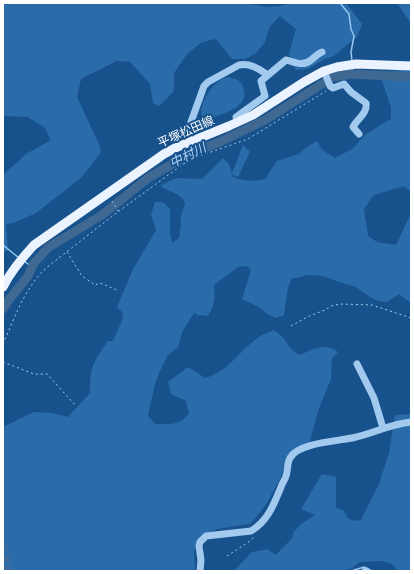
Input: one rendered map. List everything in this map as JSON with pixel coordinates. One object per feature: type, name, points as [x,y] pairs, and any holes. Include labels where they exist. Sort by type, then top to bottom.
[{"type":"main road","name":"平塚松田線","points":[[3,287],[8,276],[34,245],[175,148],[238,122],[272,103],[304,82],[341,66],[356,64],[411,66]]},
{"type":"street","points":[[238,122],[236,117],[266,96],[261,82],[286,60],[305,64],[317,54],[322,52]]},
{"type":"street","points":[[195,140],[191,122],[201,92],[208,82],[239,64],[255,66],[268,75]]},
{"type":"street","points":[[325,73],[330,86],[333,88],[344,84],[351,92],[365,101],[367,106],[364,114],[353,127],[359,134]]},
{"type":"street","points":[[357,364],[374,398],[383,428]]},
{"type":"street","points":[[200,571],[201,560],[199,546],[203,538],[206,536],[251,531],[255,528],[270,512],[275,503],[286,474],[290,458],[294,454],[311,445],[351,438],[394,425],[411,422]]},
{"type":"path","points":[[3,344],[28,288],[37,276],[67,252],[119,211],[182,165],[194,158],[248,139],[329,89],[330,86]]},
{"type":"path","points":[[112,201],[119,211]]},
{"type":"path","points":[[67,252],[82,276],[95,285],[100,283],[118,290]]},
{"type":"path","points":[[291,326],[331,306],[340,304],[372,305],[411,318]]},
{"type":"path","points":[[3,362],[34,374],[47,374],[74,404]]},
{"type":"path","points":[[227,556],[250,541],[259,532],[261,522]]},
{"type":"shaded area","points":[[3,3],[249,3],[269,7],[289,3],[346,3],[362,24],[357,37],[334,56],[325,59],[307,69],[296,70],[289,54],[296,29],[280,16],[270,26],[265,42],[256,53],[245,59],[232,59],[216,39],[202,42],[187,54],[174,73],[174,91],[159,106],[153,103],[150,84],[130,62],[117,61],[81,79],[77,97],[99,144],[101,152],[82,177],[36,213],[14,223],[6,224],[8,251],[3,252],[3,175],[26,154],[51,140],[44,127],[27,117],[3,116]]},
{"type":"shaded area","points":[[397,3],[411,3],[411,23],[410,22]]},
{"type":"shaded area","points":[[404,70],[411,71],[411,192],[404,186],[374,195],[364,209],[368,236],[377,242],[396,245],[411,213],[411,303],[399,294],[387,302],[378,301],[356,287],[323,276],[307,275],[292,278],[288,288],[284,315],[276,318],[267,314],[259,307],[242,299],[251,270],[247,266],[238,267],[214,285],[214,301],[208,316],[194,313],[182,332],[178,347],[168,355],[155,384],[148,416],[155,424],[174,423],[182,420],[189,413],[186,401],[171,394],[168,382],[188,367],[205,378],[213,375],[227,366],[252,342],[273,330],[282,336],[292,350],[300,355],[314,349],[324,347],[328,347],[338,352],[332,358],[331,379],[318,411],[310,441],[288,454],[280,479],[267,503],[254,520],[249,524],[217,529],[199,539],[194,551],[195,571],[3,571],[3,427],[34,412],[52,413],[68,417],[90,393],[93,365],[108,341],[113,341],[123,318],[122,312],[117,307],[133,269],[156,230],[151,215],[155,202],[163,202],[170,209],[170,233],[172,243],[179,238],[180,219],[185,204],[184,200],[177,194],[163,188],[161,185],[177,178],[202,179],[223,158],[229,164],[232,173],[243,145],[250,152],[238,177],[231,174],[237,179],[253,181],[265,179],[277,161],[299,154],[305,148],[317,141],[322,150],[335,158],[352,149],[366,134],[391,119],[391,107],[382,81],[384,72]]},
{"type":"shaded area","points":[[228,77],[236,79],[242,84],[244,97],[242,102],[237,107],[224,113],[205,120],[202,119],[201,114],[203,104],[208,93],[220,80]]},
{"type":"shaded area","points":[[411,414],[411,571],[398,571],[392,564],[382,561],[360,562],[352,568],[342,571],[234,571],[252,552],[267,549],[276,555],[293,537],[293,533],[300,525],[315,515],[301,509],[322,474],[336,477],[336,508],[343,510],[348,518],[354,521],[361,520],[379,484],[389,453],[395,415]]},
{"type":"waterway","points":[[340,3],[349,14],[351,29],[354,36],[351,52],[352,61]]},
{"type":"waterway","name":"中村川","points":[[352,69],[352,74]]},
{"type":"waterway","name":"中村川","points":[[3,309],[28,276],[34,263],[49,247],[102,215],[148,178],[190,154],[222,141],[265,120],[333,77],[352,74],[411,77]]},
{"type":"waterway","points":[[3,245],[19,258]]},
{"type":"waterway","points":[[24,261],[32,267]]},
{"type":"waterway","points":[[351,571],[364,567],[372,571]]},
{"type":"tunnel","points":[[3,545],[9,571]]}]
